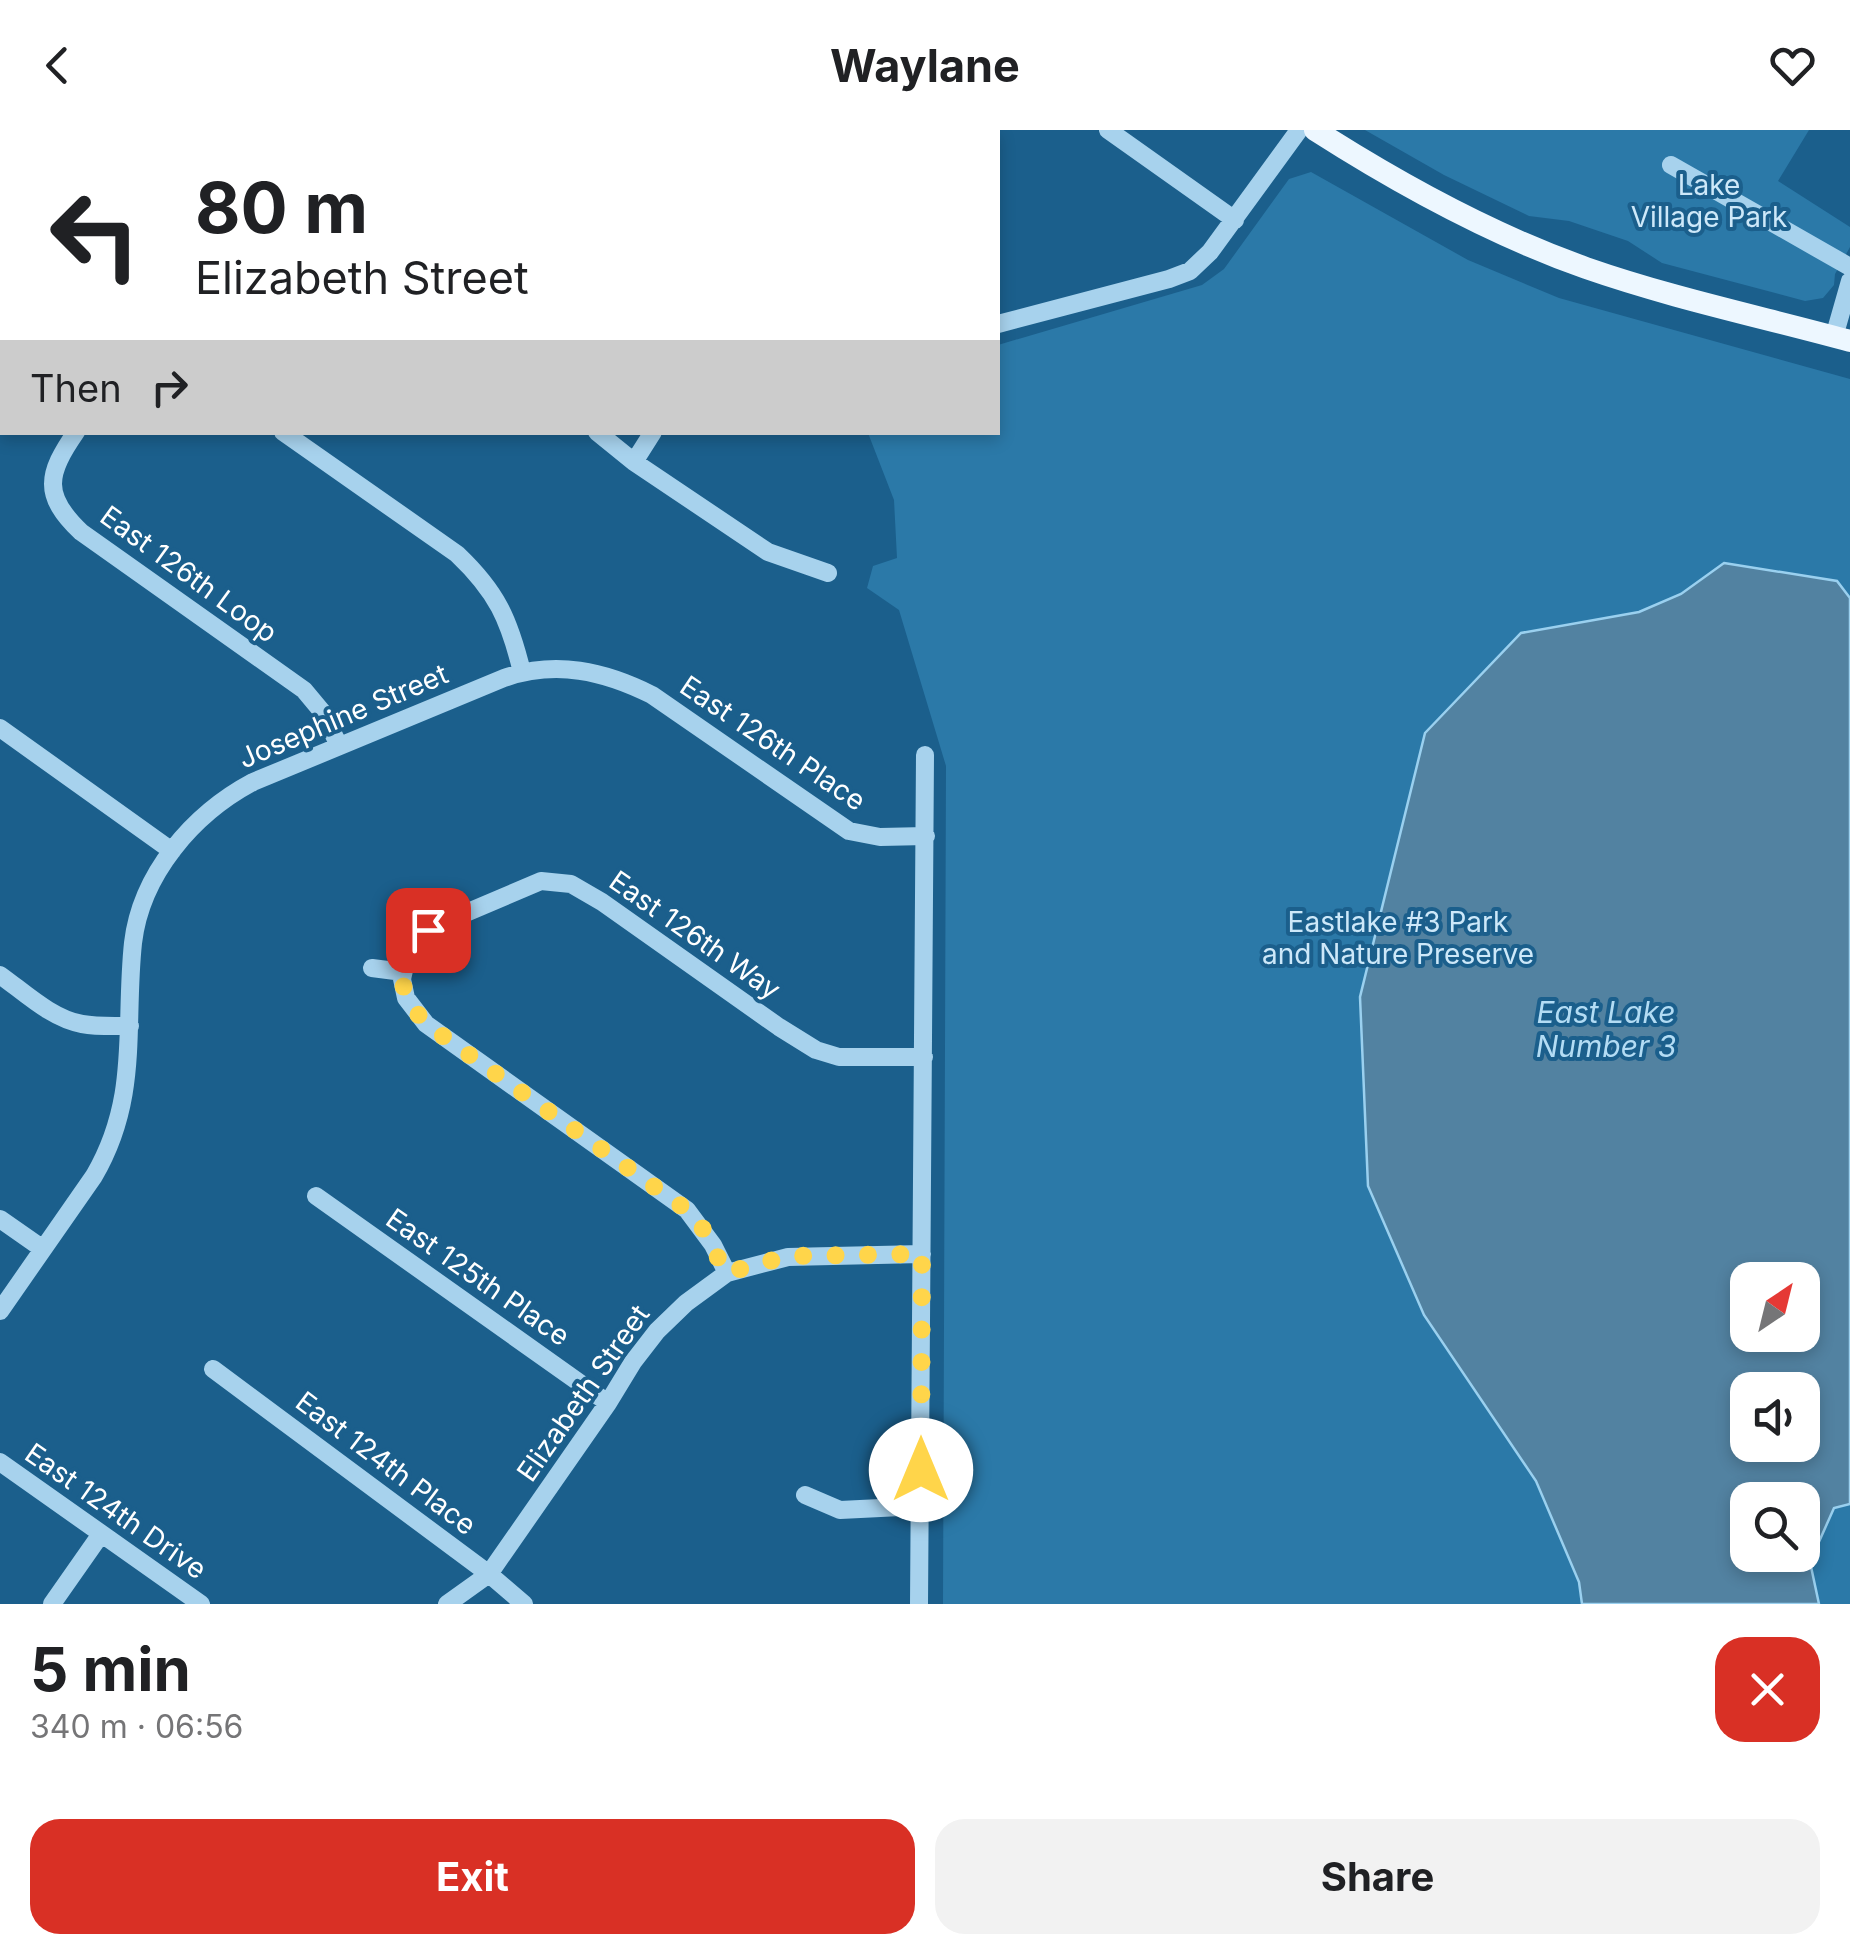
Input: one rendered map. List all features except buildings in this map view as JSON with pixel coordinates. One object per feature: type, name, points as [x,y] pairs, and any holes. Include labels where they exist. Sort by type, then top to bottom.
[{"type":"main road","points":[[1315,130],[1399,182],[1490,229],[1584,267],[1668,294],[1842,339]]},
{"type":"street","points":[[1108,130],[1235,220]]},
{"type":"street","points":[[1000,323],[1190,271],[1235,220],[1299,130]]},
{"type":"street","points":[[1671,165],[1850,267]]},
{"type":"street","points":[[1842,339],[1850,281]]},
{"type":"street","name":"East 126th Loop","points":[[74,435],[53,474],[55,498],[64,517],[304,690],[324,714],[338,746]]},
{"type":"street","points":[[287,435],[457,554],[479,575],[501,607],[522,672]]},
{"type":"street","points":[[601,435],[634,462],[768,552],[828,573]]},
{"type":"street","points":[[634,462],[651,435]]},
{"type":"street","name":"East 126th Place","points":[[522,672],[571,669],[626,682],[652,695],[850,830],[880,837],[926,836]]},
{"type":"street","name":"Josephine Street","points":[[0,1311],[106,1155],[117,1126],[125,1093],[133,942],[140,912],[172,850],[190,828],[233,792],[522,672]]},
{"type":"street","points":[[0,728],[172,850]]},
{"type":"street","points":[[920,1604],[926,755]]},
{"type":"street","name":"East 126th Way","points":[[403,972],[408,953],[436,924],[532,884],[557,881],[571,884],[602,902],[816,1050],[839,1057],[924,1057]]},
{"type":"street","points":[[372,968],[403,972],[406,998],[426,1024],[687,1210],[703,1229],[726,1273]]},
{"type":"street","points":[[0,975],[70,1021],[130,1026]]},
{"type":"street","name":"East 125th Place","points":[[316,1196],[608,1403]]},
{"type":"street","points":[[0,1220],[43,1249]]},
{"type":"street","name":"Elizabeth Street","points":[[489,1574],[634,1362],[670,1316],[726,1273],[788,1256],[922,1254]]},
{"type":"street","name":"East 124th Place","points":[[213,1369],[524,1604]]},
{"type":"street","name":"East 124th Drive","points":[[0,1462],[201,1604]]},
{"type":"street","points":[[805,1495],[840,1510],[920,1506]]},
{"type":"street","points":[[52,1604],[101,1534]]},
{"type":"street","points":[[446,1604],[489,1574]]},
{"type":"green space","name":"Lake Village Park","points":[[1365,130],[1809,130],[1778,181],[1850,227],[1850,247],[1835,274],[1834,285],[1823,298],[1805,301],[1662,263],[1628,241],[1569,221],[1529,216],[1444,175]]},
{"type":"green space","name":"Eastlake #3 Park and Nature Preserve","points":[[1311,172],[1468,260],[1559,298],[1850,379],[1850,1604],[943,1604],[946,766],[899,610],[867,588],[873,566],[897,558],[894,500],[869,435],[1000,435],[1000,344],[1202,285],[1224,269],[1289,179]]},
{"type":"water","name":"East Lake Number 3","points":[[1724,563],[1837,581],[1850,598],[1850,1504],[1834,1508],[1820,1540],[1820,1482],[1730,1482],[1730,1572],[1812,1572],[1819,1604],[1582,1604],[1579,1582],[1536,1481],[1424,1315],[1368,1186],[1360,997],[1425,733],[1521,633],[1639,612],[1681,594]]},
{"type":"route","points":[[428,930],[408,953],[404,965],[403,989],[411,1007],[453,1045],[687,1210],[713,1245],[726,1273],[788,1256],[922,1254],[921,1470]]}]
